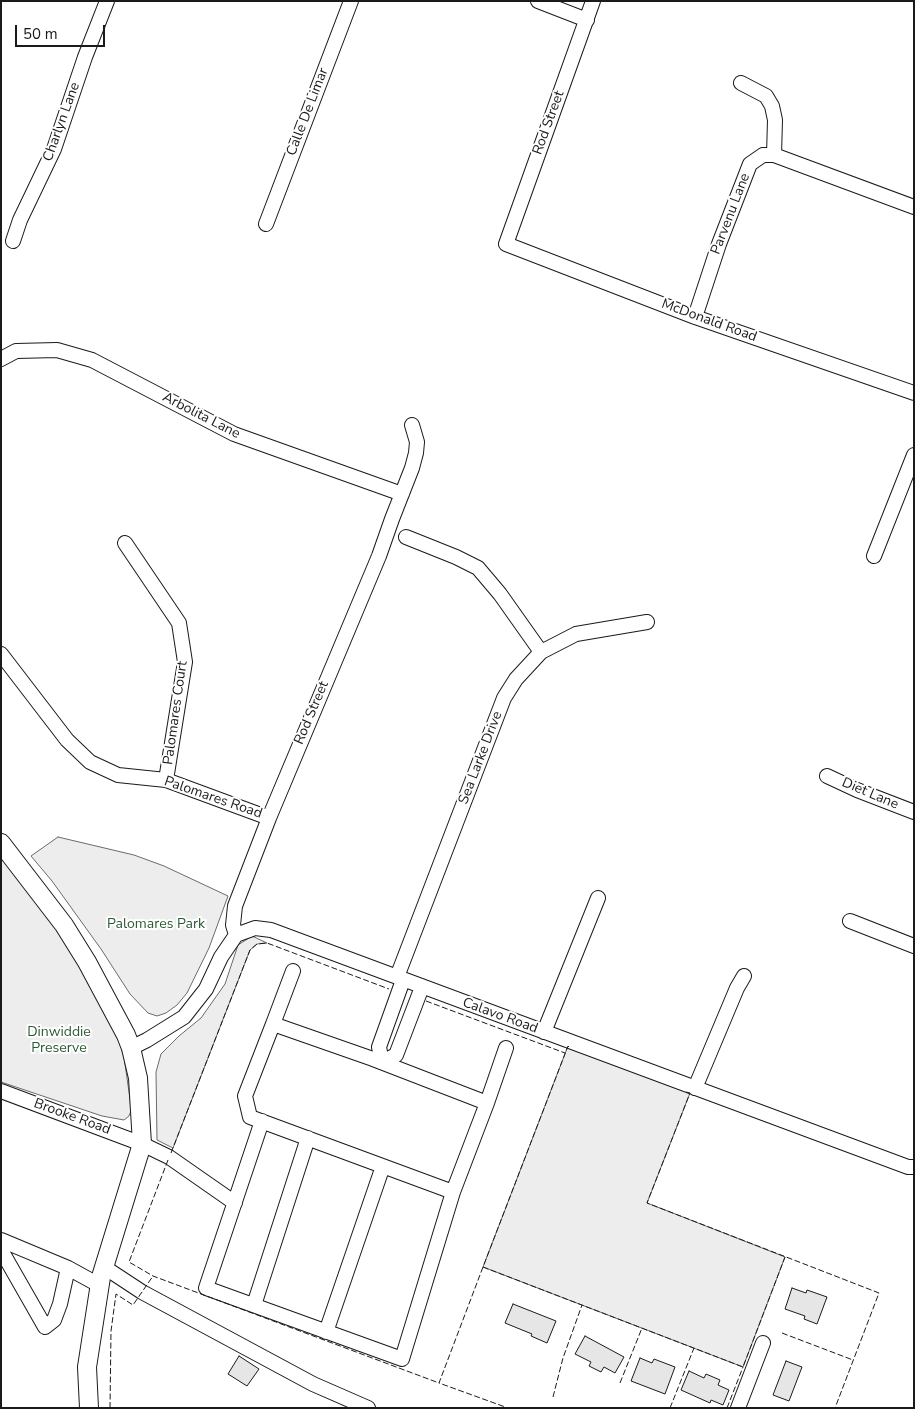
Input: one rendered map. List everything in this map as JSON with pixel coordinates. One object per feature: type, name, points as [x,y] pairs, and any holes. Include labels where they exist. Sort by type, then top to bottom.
[{"type":"main road","points":[[1,844],[64,925],[126,1034],[138,1078],[142,1144],[104,1266],[100,1285],[88,1367],[89,1408]]},
{"type":"street","name":"Charlyn Lane","points":[[13,241],[20,220],[54,149],[85,57],[107,1]]},
{"type":"street","name":"Calle De Limar","points":[[266,224],[351,1]]},
{"type":"street","points":[[538,1],[587,20]]},
{"type":"street","name":"Rod Street","points":[[506,244],[594,1]]},
{"type":"street","points":[[741,83],[766,96],[772,106],[775,120],[774,155],[914,207]]},
{"type":"street","name":"Parvenu Lane","points":[[695,317],[719,244],[750,164],[763,155],[774,155]]},
{"type":"street","name":"McDonald Road","points":[[506,244],[695,317],[914,393]]},
{"type":"street","name":"Arbolita Lane","points":[[1,359],[16,351],[57,350],[92,360],[234,434],[402,494]]},
{"type":"street","name":"Rod Street","points":[[236,934],[233,925],[235,906],[269,818],[379,556],[402,494],[416,453],[417,442],[412,426]]},
{"type":"street","points":[[874,556],[914,455]]},
{"type":"street","points":[[406,537],[478,568],[500,594],[541,652]]},
{"type":"street","name":"Palomares Court","points":[[125,543],[179,623],[185,662],[166,780]]},
{"type":"street","name":"Sea Larke Drive","points":[[382,1062],[379,1048],[400,979],[504,698],[516,679],[541,652],[576,634],[646,622]]},
{"type":"street","name":"Palomares Road","points":[[1,654],[67,740],[90,762],[118,775],[166,780],[269,818]]},
{"type":"street","name":"Diet Lane","points":[[827,776],[856,790],[914,812]]},
{"type":"street","points":[[544,1032],[598,898]]},
{"type":"street","points":[[850,921],[914,946]]},
{"type":"street","name":"Calavo Road","points":[[236,934],[255,928],[271,930],[908,1167],[914,1166]]},
{"type":"street","points":[[131,1048],[184,1017],[206,988],[221,957],[236,934]]},
{"type":"street","points":[[293,971],[245,1096],[250,1117],[453,1192]]},
{"type":"street","points":[[695,1088],[737,988],[744,976]]},
{"type":"street","points":[[382,1062],[396,1055],[422,987]]},
{"type":"street","points":[[273,1024],[382,1062],[487,1104]]},
{"type":"street","points":[[262,1121],[206,1288],[402,1359],[453,1192],[487,1104],[506,1048]]},
{"type":"street","name":"Brooke Road","points":[[1,1091],[142,1144],[169,1157],[235,1203]]},
{"type":"street","points":[[254,1306],[308,1138]]},
{"type":"street","points":[[326,1332],[383,1166]]},
{"type":"street","points":[[1,1240],[68,1268],[100,1285]]},
{"type":"street","points":[[1,1250],[45,1327],[54,1320],[60,1304],[68,1268]]},
{"type":"street","points":[[104,1266],[142,1292],[313,1384],[368,1408]]},
{"type":"street","points":[[738,1408],[763,1343]]},
{"type":"shaded area","name":"Palomares Park","points":[[58,837],[134,855],[164,866],[228,896],[209,948],[187,993],[177,1005],[166,1013],[157,1016],[148,1013],[130,994],[101,949],[52,881],[31,856]]},
{"type":"shaded area","name":"Dinwiddie Preserve","points":[[1,850],[49,912],[113,1020],[124,1057],[130,1099],[131,1111],[124,1120],[102,1116],[1,1082]]},
{"type":"shaded area","points":[[252,936],[267,943],[257,944],[250,950],[173,1148],[157,1140],[156,1072],[161,1054],[201,1018],[225,984],[238,945]]},
{"type":"shaded area","points":[[568,1046],[690,1093],[647,1203],[785,1257],[743,1367],[483,1267]]},
{"type":"building","points":[[792,1288],[806,1293],[807,1290],[827,1297],[817,1324],[804,1319],[805,1316],[785,1309]]},
{"type":"building","points":[[513,1304],[556,1321],[547,1343],[531,1336],[532,1334],[505,1323]]},
{"type":"building","points":[[585,1336],[624,1357],[615,1373],[604,1367],[601,1372],[589,1366],[591,1362],[575,1354]]},
{"type":"building","points":[[239,1356],[259,1369],[247,1386],[228,1374]]},
{"type":"building","points":[[640,1358],[652,1363],[654,1359],[675,1367],[665,1394],[631,1381]]},
{"type":"building","points":[[786,1361],[802,1367],[789,1401],[773,1395]]},
{"type":"building","points":[[689,1371],[704,1378],[706,1374],[720,1380],[718,1385],[729,1390],[723,1405],[711,1400],[710,1403],[681,1390]]},
{"type":"fence","points":[[171,1153],[250,950],[257,944],[267,943],[389,989]]},
{"type":"fence","points":[[426,1001],[565,1053]]},
{"type":"fence","points":[[569,1047],[483,1267],[743,1367],[785,1257]]},
{"type":"fence","points":[[686,1092],[690,1093],[647,1203],[879,1293],[835,1408]]},
{"type":"fence","points":[[168,1160],[129,1262],[153,1276],[439,1383]]},
{"type":"fence","points":[[483,1267],[439,1383],[508,1408]]},
{"type":"fence","points":[[110,1408],[111,1331],[116,1294],[133,1305],[153,1276]]},
{"type":"fence","points":[[553,1397],[563,1358],[582,1305]]},
{"type":"fence","points":[[620,1383],[642,1328]]},
{"type":"fence","points":[[782,1333],[853,1360]]},
{"type":"fence","points":[[670,1408],[694,1348]]},
{"type":"fence","points":[[727,1408],[743,1367]]}]
